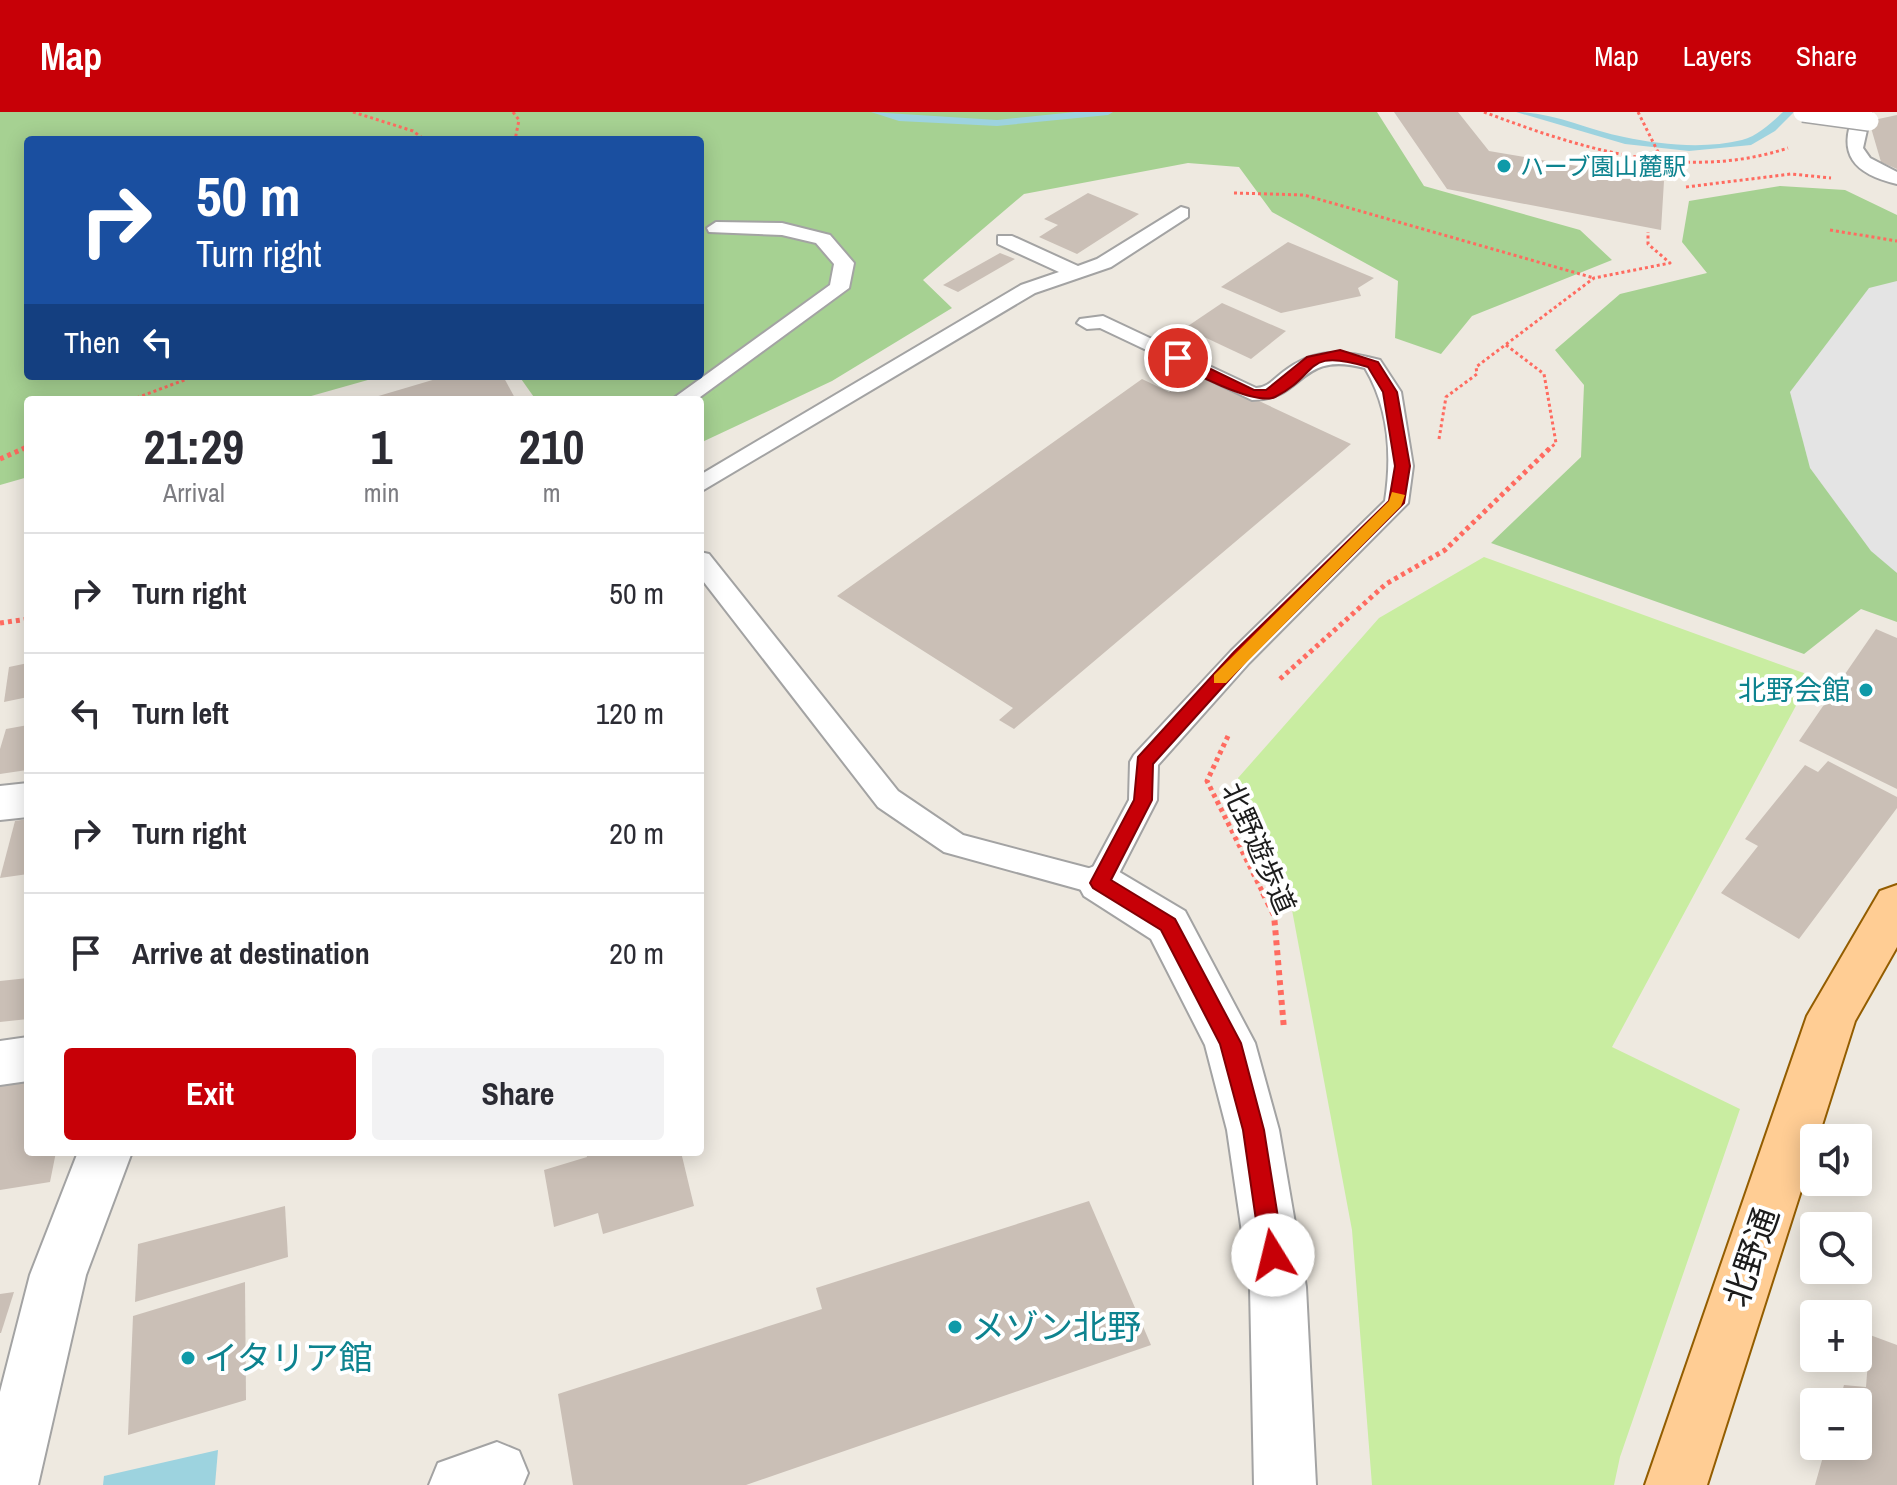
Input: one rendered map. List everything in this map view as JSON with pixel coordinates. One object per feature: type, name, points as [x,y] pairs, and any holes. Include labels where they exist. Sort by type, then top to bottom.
[{"type":"main road","name":"北野通","points":[[1676,1485],[1832,1016],[1897,904]]},
{"type":"street","points":[[0,803],[24,800]]},
{"type":"street","points":[[1100,883],[1168,925],[1230,1043],[1253,1130],[1278,1287],[1285,1485]]},
{"type":"street","points":[[0,1063],[24,1060]]},
{"type":"street","points":[[7,1485],[58,1275],[103,1156]]},
{"type":"lane","points":[[1803,112],[1866,117]]},
{"type":"lane","points":[[1866,117],[1853,133],[1853,150],[1862,162],[1897,179]]},
{"type":"lane","points":[[704,483],[1028,289],[1104,263],[1181,213]]},
{"type":"lane","points":[[688,396],[839,288],[844,263],[823,239],[782,229],[716,228]]},
{"type":"lane","points":[[1005,240],[1076,272]]},
{"type":"lane","points":[[704,565],[888,799],[954,844],[1100,883],[1143,800],[1144,762],[1240,657],[1396,503],[1402,466],[1390,392],[1373,364],[1340,354],[1312,360],[1269,394],[1252,394],[1103,322],[1087,323]]},
{"type":"path","points":[[353,112],[413,131],[420,136]]},
{"type":"path","points":[[513,112],[519,120],[516,136]]},
{"type":"path","points":[[1484,112],[1556,138],[1693,167],[1765,159],[1794,145]]},
{"type":"path","points":[[1638,112],[1663,161]]},
{"type":"path","points":[[1686,187],[1791,174],[1822,180],[1843,176]]},
{"type":"path","points":[[1234,193],[1304,195],[1594,278]]},
{"type":"path","points":[[1830,230],[1897,241]]},
{"type":"path","points":[[1402,466],[1442,437],[1446,397],[1477,374],[1476,367],[1594,278],[1670,263],[1648,244],[1648,232]]},
{"type":"path","points":[[1271,688],[1386,584],[1445,550],[1556,443],[1544,374],[1506,345]]},
{"type":"path","points":[[142,396],[184,380]]},
{"type":"path","points":[[0,459],[24,449]]},
{"type":"path","points":[[0,623],[24,620]]},
{"type":"path","name":"北野遊歩道","points":[[1230,732],[1207,781],[1274,915],[1286,1042]]},
{"type":"green space","points":[[0,112],[1377,112],[1424,186],[1580,230],[1612,260],[1472,316],[1441,354],[1395,338],[1398,281],[1272,212],[1239,167],[1188,163],[1024,194],[923,280],[952,308],[832,381],[704,441],[704,396],[533,396],[522,380],[704,380],[704,136],[24,136],[24,380],[368,380],[311,396],[24,396],[24,478],[0,485]]},
{"type":"green space","points":[[1780,186],[1845,190],[1897,215],[1897,622],[1861,609],[1804,654],[1491,543],[1581,457],[1584,385],[1555,350],[1620,294],[1707,273],[1682,242],[1689,201]]},
{"type":"green space","points":[[1484,557],[1812,676],[1612,1047],[1740,1109],[1620,1457],[1614,1485],[1372,1485],[1352,1230],[1292,910],[1238,778],[1379,618]]},
{"type":"shaded area","points":[[1897,281],[1897,573],[1871,551],[1810,468],[1790,392],[1869,288]]},
{"type":"water","points":[[218,1450],[215,1485],[103,1485],[104,1476]]},
{"type":"building","name":"ハーブ園山麓駅","points":[[1394,112],[1458,112],[1489,151],[1664,181],[1661,230],[1447,189]]},
{"type":"building","points":[[1897,115],[1897,169],[1881,162],[1869,121]]},
{"type":"building","points":[[1088,193],[1139,214],[1077,254],[1039,237],[1058,225],[1044,219]]},
{"type":"building","points":[[1288,242],[1374,278],[1358,288],[1361,296],[1281,313],[1221,287]]},
{"type":"building","points":[[1000,253],[1015,259],[958,292],[943,285]]},
{"type":"building","points":[[1222,303],[1286,331],[1251,359],[1185,328]]},
{"type":"building","points":[[1197,372],[1351,444],[1014,729],[999,720],[1013,708],[837,596],[1142,379],[1169,392]]},
{"type":"building","points":[[432,380],[505,380],[514,396],[378,396]]},
{"type":"building","name":"北野会館","points":[[1876,629],[1897,638],[1897,789],[1799,741]]},
{"type":"building","points":[[24,664],[24,698],[4,702],[9,667]]},
{"type":"building","points":[[24,726],[24,770],[0,774],[0,749],[6,729]]},
{"type":"building","points":[[1828,761],[1897,797],[1897,808],[1799,939],[1721,893],[1758,846],[1745,839],[1805,765],[1818,772]]},
{"type":"building","points":[[24,820],[24,875],[0,878],[15,821]]},
{"type":"building","points":[[24,978],[24,1019],[0,1022],[0,981]]},
{"type":"building","points":[[24,1074],[24,1156],[55,1156],[50,1182],[0,1190],[0,1078]]},
{"type":"building","points":[[682,1156],[694,1206],[603,1234],[598,1213],[554,1227],[544,1170],[587,1157]]},
{"type":"building","name":"メゾン北野","points":[[1089,1201],[1151,1345],[746,1485],[573,1485],[558,1394],[822,1309],[816,1288]]},
{"type":"building","points":[[285,1206],[288,1257],[135,1302],[138,1244]]},
{"type":"building","name":"イタリア館","points":[[245,1282],[246,1400],[128,1435],[133,1316]]},
{"type":"building","points":[[14,1292],[1,1333],[0,1333],[0,1294]]},
{"type":"building","points":[[1872,1336],[1897,1345],[1897,1485],[1815,1485],[1822,1460],[1872,1460],[1872,1388],[1843,1388],[1844,1385],[1866,1387],[1867,1372],[1872,1372]]},
{"type":"waterway","points":[[876,112],[899,118],[997,123],[1108,112]]},
{"type":"waterway","points":[[1521,112],[1625,141],[1689,148],[1747,143],[1771,129],[1789,112]]},
{"type":"slow traffic","points":[[1220,679],[1396,503],[1397,495]]},
{"type":"place","name":"ハーブ園山麓駅","points":[[1504,166]]},
{"type":"place","name":"北野会館","points":[[1866,690]]},
{"type":"place","name":"メゾン北野","points":[[955,1327]]},
{"type":"place","name":"イタリア館","points":[[188,1358]]},
{"type":"route","points":[[1178,358],[1252,394],[1269,394],[1312,360],[1340,354],[1373,364],[1390,392],[1402,466],[1396,503],[1240,657],[1144,762],[1143,800],[1100,883],[1168,925],[1230,1043],[1253,1130],[1273,1255]]}]
